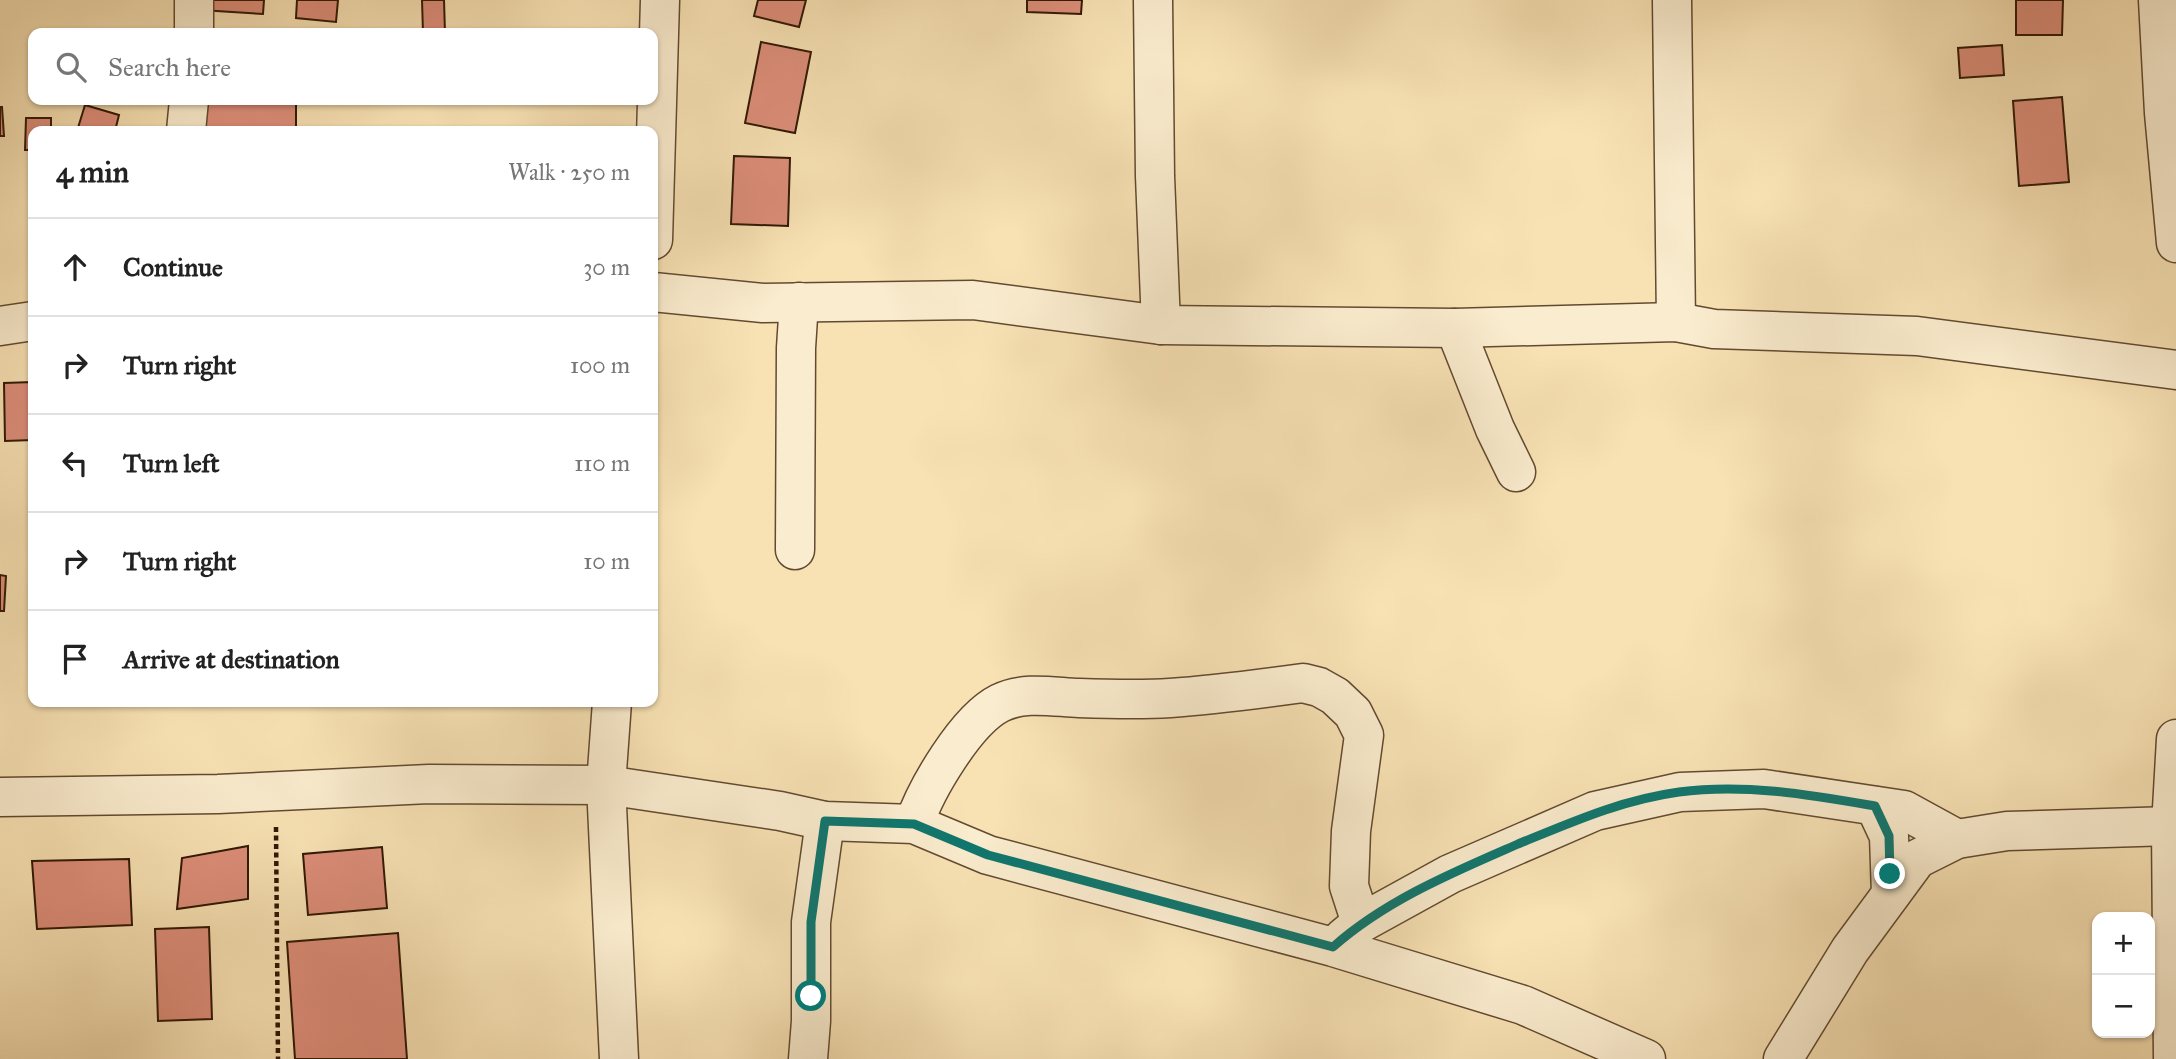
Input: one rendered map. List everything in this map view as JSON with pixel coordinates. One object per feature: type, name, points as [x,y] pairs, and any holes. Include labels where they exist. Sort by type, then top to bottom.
[{"type":"street","points":[[194,0],[194,28]]},
{"type":"street","points":[[658,69],[660,0]]},
{"type":"street","points":[[1153,0],[1155,176],[1161,325]]},
{"type":"street","points":[[1672,0],[1676,322]]},
{"type":"street","points":[[2158,0],[2164,113],[2176,243]]},
{"type":"street","points":[[186,126],[189,105]]},
{"type":"street","points":[[656,126],[657,105]]},
{"type":"street","points":[[658,292],[763,303],[973,300],[1161,325],[1455,328],[1676,322],[1714,329],[1917,336],[2176,370]]},
{"type":"street","points":[[795,550],[796,348],[799,302]]},
{"type":"street","points":[[0,326],[28,322]]},
{"type":"street","points":[[1455,328],[1495,429],[1516,472]]},
{"type":"street","points":[[914,824],[922,800],[944,765],[971,727],[999,703],[1025,696],[1081,699],[1169,698],[1303,683],[1319,687],[1335,696],[1353,713],[1364,735],[1351,831],[1347,935]]},
{"type":"street","points":[[612,707],[606,785],[619,1059]]},
{"type":"street","points":[[2173,1059],[2173,827],[2176,738]]},
{"type":"street","points":[[0,797],[218,794],[429,784],[606,785],[780,811],[825,821],[914,824],[988,855],[1347,935],[1523,1005],[1646,1059]]},
{"type":"street","points":[[1347,935],[1450,874],[1595,811],[1680,792],[1764,789],[1904,810],[1957,839]]},
{"type":"street","points":[[1875,806],[1889,836],[1891,894]]},
{"type":"street","points":[[808,1059],[811,1021],[811,922],[825,821]]},
{"type":"street","points":[[1783,1059],[1850,950],[1917,859],[1957,839],[2007,831],[2173,827]]},
{"type":"path","points":[[276,791],[278,1059]]},
{"type":"building","points":[[202,0],[264,0],[263,14],[201,10]]},
{"type":"building","points":[[297,0],[338,0],[336,22],[296,18]]},
{"type":"building","points":[[422,0],[444,0],[445,28],[423,28]]},
{"type":"building","points":[[758,0],[806,0],[799,27],[754,16]]},
{"type":"building","points":[[1027,0],[1082,0],[1081,14],[1027,12]]},
{"type":"building","points":[[2016,0],[2063,0],[2062,35],[2016,35]]},
{"type":"building","points":[[761,42],[811,52],[795,133],[745,123]]},
{"type":"building","points":[[2002,45],[2004,75],[1960,78],[1958,48]]},
{"type":"building","points":[[2062,97],[2069,182],[2019,186],[2013,101]]},
{"type":"building","points":[[85,105],[119,115],[116,126],[79,126]]},
{"type":"building","points":[[199,105],[296,105],[296,126],[198,126]]},
{"type":"building","points":[[2,107],[4,136],[0,136]]},
{"type":"building","points":[[26,118],[51,118],[51,126],[28,126],[28,150],[25,150]]},
{"type":"building","points":[[734,156],[790,158],[788,226],[731,224]]},
{"type":"building","points":[[28,382],[28,440],[5,441],[4,383]]},
{"type":"building","points":[[0,575],[6,576],[4,611],[0,611]]},
{"type":"building","points":[[248,846],[248,899],[177,909],[182,858]]},
{"type":"building","points":[[382,847],[387,908],[308,915],[303,854]]},
{"type":"building","points":[[129,859],[132,925],[37,929],[32,861]]},
{"type":"building","points":[[209,927],[212,1019],[158,1021],[155,929]]},
{"type":"building","points":[[398,933],[407,1059],[295,1059],[287,942]]},
{"type":"route","points":[[811,996],[811,922],[825,821],[914,824],[988,855],[1333,947],[1361,923],[1450,874],[1595,811],[1680,792],[1764,789],[1875,806],[1889,836],[1890,874]]}]
